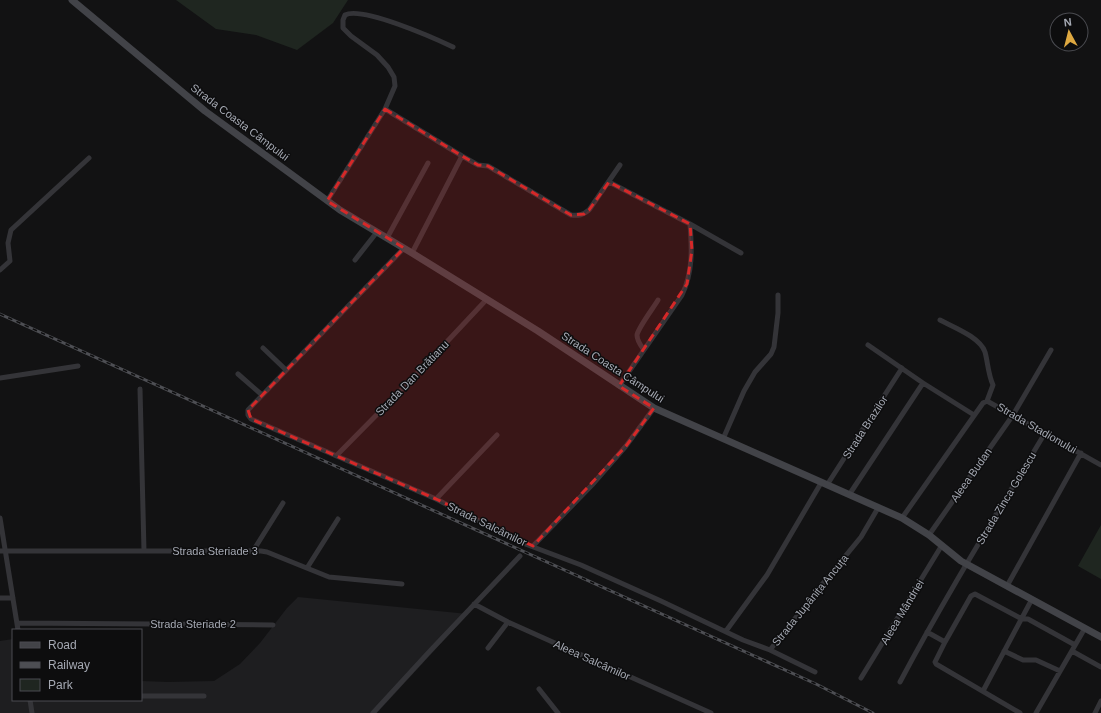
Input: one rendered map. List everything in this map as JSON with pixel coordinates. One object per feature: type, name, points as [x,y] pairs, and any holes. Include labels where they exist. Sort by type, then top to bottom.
[{"type":"street","name":"Strada Coasta Câmpului","points":[[72,0],[205,111],[327,201],[487,299],[654,408],[902,518],[929,535],[967,564],[1101,637]]},
{"type":"street","points":[[327,201],[386,109],[395,86],[394,78],[388,67],[377,55],[351,36],[343,28],[343,20],[345,15],[349,13],[356,14],[395,23],[421,32],[453,47]]},
{"type":"street","points":[[386,109],[462,156],[478,165],[488,166],[571,215],[578,216],[589,210],[620,165]]},
{"type":"street","points":[[412,253],[462,156]]},
{"type":"street","points":[[0,270],[10,261],[8,243],[11,230],[89,158]]},
{"type":"street","points":[[387,238],[428,163]]},
{"type":"street","points":[[609,182],[690,224],[741,253]]},
{"type":"street","points":[[619,386],[682,295],[687,284],[692,250],[690,224]]},
{"type":"street","points":[[355,260],[377,232]]},
{"type":"street","points":[[238,374],[262,396],[404,248]]},
{"type":"street","points":[[723,439],[744,391],[755,372],[768,359],[773,351],[778,313],[778,294]]},
{"type":"street","name":"Strada Dan Brătianu","points":[[337,455],[412,379],[487,299]]},
{"type":"street","points":[[644,350],[637,336],[640,328],[658,300]]},
{"type":"street","points":[[940,320],[979,342],[985,351],[990,379],[993,385],[987,401]]},
{"type":"street","points":[[868,344],[974,415]]},
{"type":"street","points":[[263,348],[286,370]]},
{"type":"street","name":"Aleea Budan","points":[[929,535],[1013,415],[1051,350]]},
{"type":"street","points":[[0,378],[78,366]]},
{"type":"street","name":"Strada Brazilor","points":[[824,484],[902,368]]},
{"type":"street","points":[[848,495],[923,382]]},
{"type":"street","points":[[140,389],[144,551]]},
{"type":"street","name":"Strada Salcâmilor","points":[[262,396],[248,410],[248,415],[251,419],[436,499],[520,542],[588,568],[743,640],[770,650]]},
{"type":"street","name":"Strada Stadionului","points":[[902,518],[982,403],[987,401],[1081,453],[1007,586]]},
{"type":"street","points":[[533,546],[626,446],[654,408]]},
{"type":"street","name":"Strada Zinca Golescu","points":[[967,564],[1045,433]]},
{"type":"street","points":[[436,499],[497,435]]},
{"type":"street","points":[[1081,453],[1101,464]]},
{"type":"street","points":[[726,631],[767,575],[824,484]]},
{"type":"street","points":[[253,551],[284,503]]},
{"type":"street","name":"Strada Jupânița Ancuța","points":[[815,672],[770,650],[853,548],[878,508]]},
{"type":"street","points":[[0,518],[3,551],[18,629]]},
{"type":"street","points":[[307,568],[338,519]]},
{"type":"street","name":"Aleea Mândriei","points":[[861,678],[942,545]]},
{"type":"street","name":"Strada Steriade 3","points":[[3,551],[267,552],[329,577],[402,584]]},
{"type":"street","points":[[373,713],[520,556]]},
{"type":"street","points":[[900,682],[927,632],[967,564]]},
{"type":"street","points":[[1020,713],[936,664],[935,662],[973,594],[1022,619],[1028,619],[1075,645]]},
{"type":"street","points":[[0,598],[13,598]]},
{"type":"street","points":[[983,691],[1032,599]]},
{"type":"street","name":"Aleea Salcâmilor","points":[[474,604],[508,622],[711,713]]},
{"type":"street","points":[[488,648],[508,622]]},
{"type":"street","name":"Strada Steriade 2","points":[[17,624],[273,625]]},
{"type":"street","points":[[1036,713],[1085,628]]},
{"type":"street","points":[[927,632],[945,642]]},
{"type":"street","points":[[1004,651],[1023,660],[1036,660],[1060,671]]},
{"type":"street","points":[[1072,651],[1101,667]]},
{"type":"street","points":[[539,689],[558,713]]},
{"type":"street","points":[[142,696],[204,696]]},
{"type":"street","points":[[30,701],[32,713]]},
{"type":"street","points":[[1095,713],[1101,701]]},
{"type":"highlighted area","points":[[385,109],[462,156],[478,165],[488,166],[571,215],[584,214],[589,210],[609,182],[690,224],[692,250],[687,284],[619,386],[654,408],[626,446],[533,546],[436,499],[251,419],[248,410],[404,248],[327,201]]},
{"type":"shaded area","points":[[298,597],[468,614],[377,713],[0,713],[0,641],[12,639],[12,701],[142,701],[142,681],[214,681],[240,664],[260,643],[287,608]]},
{"type":"green space","points":[[176,0],[348,0],[333,23],[297,50],[256,35],[216,29]]},
{"type":"green space","points":[[1101,525],[1101,579],[1078,566]]},
{"type":"railway","points":[[0,314],[816,684],[873,713]]}]
